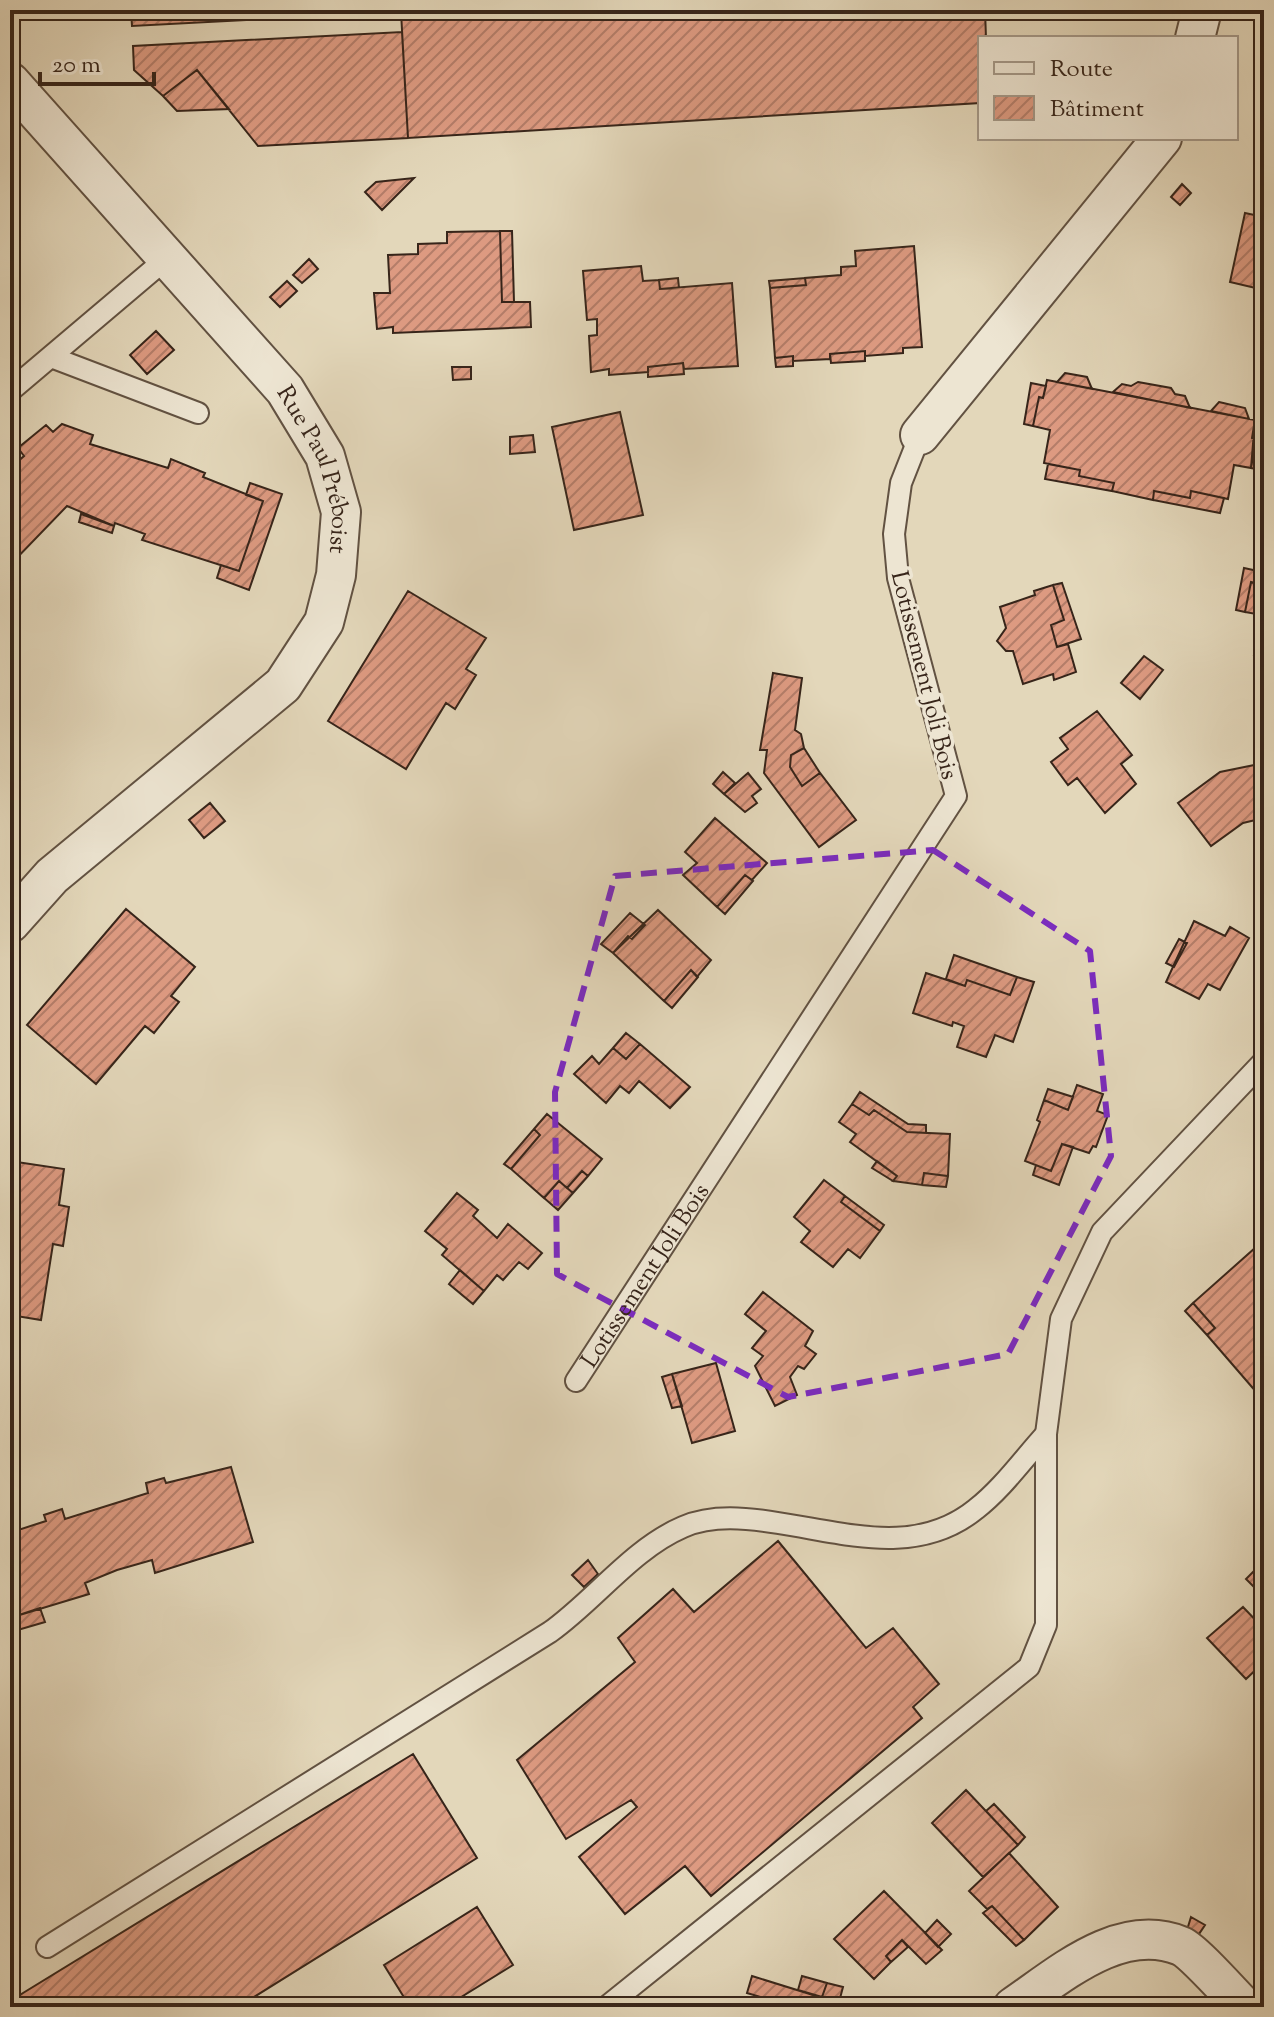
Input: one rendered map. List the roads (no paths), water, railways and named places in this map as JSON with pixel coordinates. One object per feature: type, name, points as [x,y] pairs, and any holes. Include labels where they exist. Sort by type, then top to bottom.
[{"type":"street","points":[[1196,36],[1202,10]]},
{"type":"street","name":"Rue Paul Préboist","points":[[10,82],[285,390],[325,456],[341,512],[336,575],[324,622],[283,685],[52,876],[10,923]]},
{"type":"street","name":"Lotissement Joli Bois","points":[[920,435],[1160,140]]},
{"type":"street","points":[[1013,2007],[1095,1952],[1133,1940],[1182,1947],[1244,2007]]},
{"type":"lane","points":[[10,391],[167,258]]},
{"type":"lane","points":[[51,357],[198,413]]},
{"type":"lane","name":"Lotissement Joli Bois","points":[[576,1381],[956,796],[898,578],[894,534],[901,483],[920,435]]},
{"type":"lane","points":[[606,2007],[1029,1667],[1046,1625],[1046,1434],[1061,1319],[1102,1232],[1264,1061]]},
{"type":"lane","points":[[47,1947],[550,1632],[580,1610],[649,1546],[684,1526],[717,1519],[753,1519],[893,1541],[937,1533],[977,1509],[1046,1434]]}]
